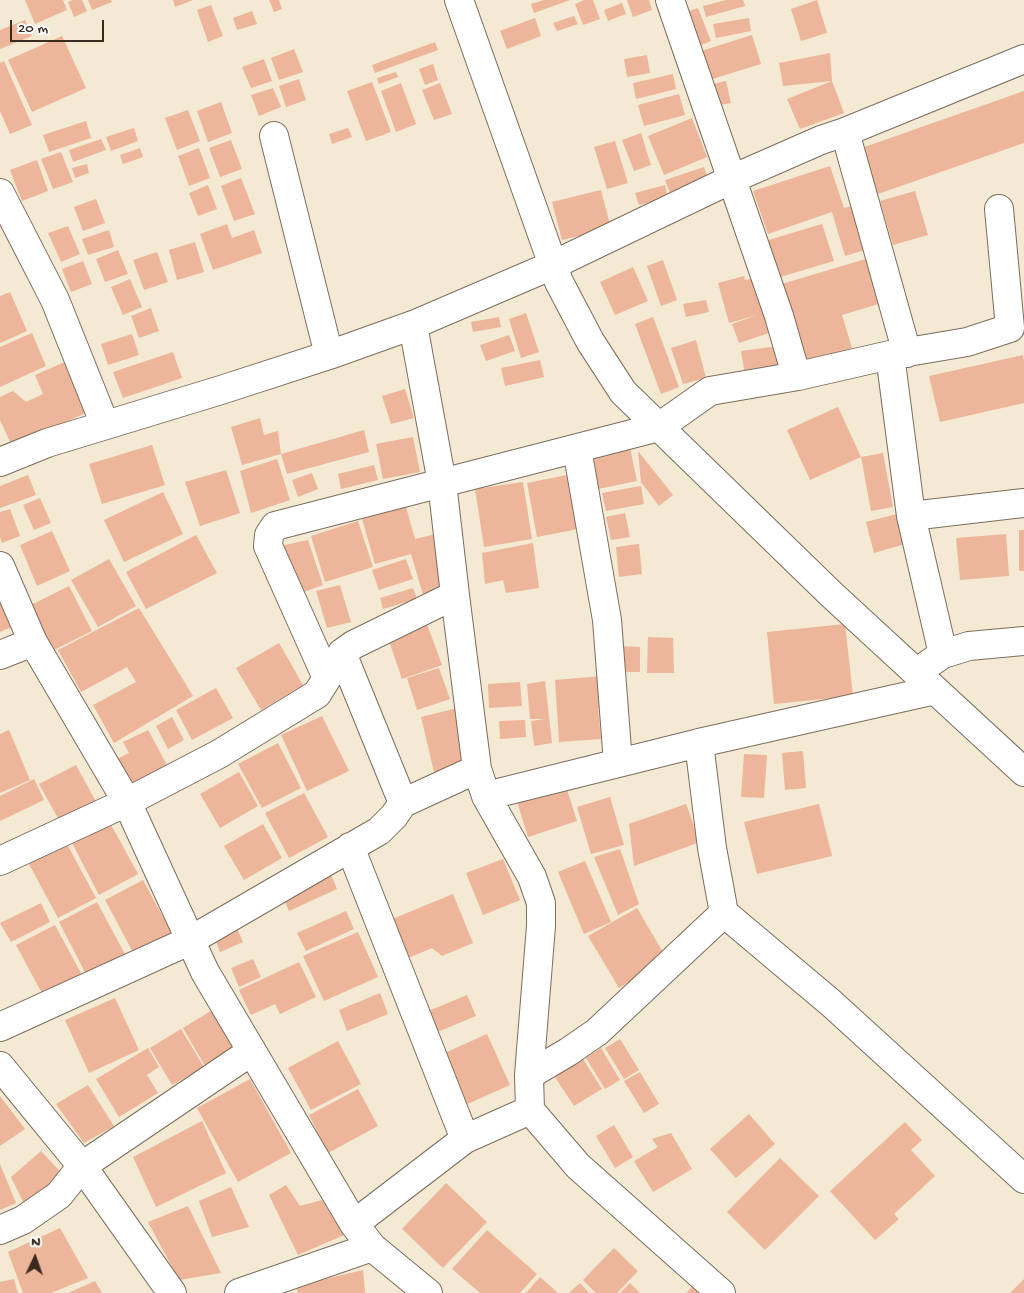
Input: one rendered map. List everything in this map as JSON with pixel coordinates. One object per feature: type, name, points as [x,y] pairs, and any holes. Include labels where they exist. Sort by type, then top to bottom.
[{"type":"street","points":[[459,0],[559,282],[590,341],[623,392],[830,594],[1024,772]]},
{"type":"street","points":[[670,0],[798,376]]},
{"type":"street","points":[[0,462],[46,443],[221,390],[413,325],[553,265],[732,179],[821,140],[846,132],[1024,59]]},
{"type":"street","points":[[846,132],[898,354],[911,516],[943,654]]},
{"type":"street","points":[[274,136],[329,355]]},
{"type":"street","points":[[0,193],[55,300],[104,426]]},
{"type":"street","points":[[327,678],[268,546],[269,535],[275,526],[659,427],[710,391],[798,376],[898,354],[967,342],[1010,328],[999,209]]},
{"type":"street","points":[[413,325],[442,483],[477,769],[486,796],[532,877],[541,903],[541,926],[529,1075],[530,1110],[578,1166],[721,1293]]},
{"type":"street","points":[[577,449],[607,620],[618,763]]},
{"type":"street","points":[[911,516],[1024,503]]},
{"type":"street","points":[[0,566],[33,642],[128,802],[206,972],[354,1224],[372,1247],[412,1288]]},
{"type":"street","points":[[0,861],[128,802],[219,754],[317,694],[342,652],[455,595]]},
{"type":"street","points":[[486,796],[699,743],[925,681],[943,654],[969,646],[1024,641]]},
{"type":"street","points":[[0,655],[33,642]]},
{"type":"street","points":[[342,652],[403,803]]},
{"type":"street","points":[[699,743],[712,848],[724,913],[831,1003],[1024,1179]]},
{"type":"street","points":[[0,1027],[191,940],[380,830],[394,816],[403,803],[477,769]]},
{"type":"street","points":[[350,847],[465,1139]]},
{"type":"street","points":[[529,1075],[597,1032],[724,913]]},
{"type":"street","points":[[0,1230],[23,1220],[59,1195],[82,1166],[252,1051]]},
{"type":"street","points":[[0,1066],[82,1166],[172,1293]]},
{"type":"street","points":[[354,1224],[465,1139],[530,1110]]},
{"type":"street","points":[[239,1293],[372,1247]]},
{"type":"building","points":[[25,0],[63,0],[67,10],[35,24]]},
{"type":"building","points":[[82,0],[87,11],[74,17],[68,2]]},
{"type":"building","points":[[88,0],[111,0],[112,2],[92,10]]},
{"type":"building","points":[[173,0],[193,0],[175,7]]},
{"type":"building","points":[[269,0],[279,0],[282,9],[274,12]]},
{"type":"building","points":[[544,0],[570,0],[534,13],[531,4]]},
{"type":"building","points":[[584,0],[593,0],[600,19],[583,25],[575,4]]},
{"type":"building","points":[[627,0],[649,0],[652,10],[633,17]]},
{"type":"building","points":[[726,0],[743,0],[745,6],[706,17],[703,6]]},
{"type":"building","points":[[817,0],[827,33],[801,41],[791,9]]},
{"type":"building","points":[[622,3],[626,14],[608,21],[604,10]]},
{"type":"building","points":[[211,5],[223,36],[208,42],[197,10]]},
{"type":"building","points":[[698,8],[711,41],[696,47],[683,13]]},
{"type":"building","points":[[252,11],[257,24],[237,30],[233,18]]},
{"type":"building","points":[[574,16],[578,24],[557,31],[553,23]]},
{"type":"building","points":[[535,18],[541,36],[507,49],[500,31]]},
{"type":"building","points":[[749,18],[751,31],[716,38],[713,24]]},
{"type":"building","points":[[25,20],[32,36],[0,49],[0,30]]},
{"type":"building","points":[[752,35],[761,64],[709,80],[701,51]]},
{"type":"building","points":[[62,36],[86,88],[32,112],[8,60]]},
{"type":"building","points":[[435,42],[438,50],[375,73],[372,65]]},
{"type":"building","points":[[294,49],[303,72],[279,80],[271,58]]},
{"type":"building","points":[[830,53],[832,81],[783,86],[779,63]]},
{"type":"building","points":[[647,55],[650,73],[627,77],[624,59]]},
{"type":"building","points":[[264,59],[272,81],[251,88],[242,67]]},
{"type":"building","points":[[4,61],[32,125],[10,134],[0,111],[0,63]]},
{"type":"building","points":[[433,64],[438,80],[425,85],[419,69]]},
{"type":"building","points":[[396,72],[398,77],[379,84],[377,78]]},
{"type":"building","points":[[673,74],[676,89],[636,99],[633,83]]},
{"type":"building","points":[[299,79],[306,100],[286,107],[279,86]]},
{"type":"building","points":[[726,81],[731,103],[714,106],[709,85]]},
{"type":"building","points":[[832,81],[844,113],[800,129],[787,99]]},
{"type":"building","points":[[372,82],[391,132],[366,141],[347,91]]},
{"type":"building","points":[[401,83],[416,124],[396,132],[381,91]]},
{"type":"building","points":[[440,83],[452,114],[434,120],[422,90]]},
{"type":"building","points":[[273,88],[281,107],[259,116],[251,95]]},
{"type":"building","points":[[1024,91],[1024,143],[872,196],[856,150]]},
{"type":"building","points":[[679,94],[685,115],[644,126],[638,105]]},
{"type":"building","points":[[221,102],[232,133],[208,142],[197,111]]},
{"type":"building","points":[[188,110],[200,141],[177,150],[165,118]]},
{"type":"building","points":[[692,118],[707,157],[664,175],[648,136]]},
{"type":"building","points":[[86,121],[91,138],[49,152],[43,135]]},
{"type":"building","points":[[134,128],[138,141],[111,151],[106,137]]},
{"type":"building","points":[[348,128],[352,137],[332,144],[329,134]]},
{"type":"building","points":[[641,133],[651,165],[634,171],[622,140]]},
{"type":"building","points":[[101,139],[106,150],[73,162],[69,150]]},
{"type":"building","points":[[231,140],[242,169],[220,177],[209,148]]},
{"type":"building","points":[[615,141],[628,183],[607,189],[594,147]]},
{"type":"building","points":[[140,148],[143,157],[123,164],[120,155]]},
{"type":"building","points":[[199,148],[210,178],[189,186],[178,156]]},
{"type":"building","points":[[61,152],[73,182],[53,189],[41,159]]},
{"type":"building","points":[[37,160],[48,191],[22,201],[10,170]]},
{"type":"building","points":[[87,164],[89,173],[75,178],[72,168]]},
{"type":"building","points":[[830,166],[844,208],[851,206],[865,250],[845,256],[832,212],[768,234],[753,191]]},
{"type":"building","points":[[704,167],[711,188],[673,201],[665,180]]},
{"type":"building","points":[[241,178],[255,214],[234,221],[221,186]]},
{"type":"building","points":[[208,185],[217,209],[198,216],[189,193]]},
{"type":"building","points":[[665,185],[668,198],[639,205],[635,193]]},
{"type":"building","points":[[601,190],[611,228],[562,240],[552,202]]},
{"type":"building","points":[[915,191],[928,235],[893,245],[880,201]]},
{"type":"building","points":[[96,199],[105,223],[83,231],[74,207]]},
{"type":"building","points":[[227,224],[232,238],[254,230],[262,253],[213,270],[200,234]]},
{"type":"building","points":[[822,224],[834,261],[777,278],[765,241]]},
{"type":"building","points":[[68,226],[80,254],[61,262],[48,233]]},
{"type":"building","points":[[109,230],[114,247],[88,255],[82,239]]},
{"type":"building","points":[[195,242],[204,272],[177,280],[169,250]]},
{"type":"building","points":[[118,250],[128,274],[105,282],[96,259]]},
{"type":"building","points":[[157,252],[168,282],[144,290],[133,260]]},
{"type":"building","points":[[869,258],[882,303],[842,315],[852,348],[802,364],[775,286]]},
{"type":"building","points":[[663,260],[677,300],[661,306],[647,266]]},
{"type":"building","points":[[83,261],[92,284],[71,292],[62,269]]},
{"type":"building","points":[[633,267],[648,301],[615,315],[600,282]]},
{"type":"building","points":[[744,276],[745,280],[755,278],[772,332],[739,343],[732,324],[757,315],[729,323],[718,283]]},
{"type":"building","points":[[130,279],[142,307],[123,315],[111,287]]},
{"type":"building","points":[[10,292],[27,331],[0,343],[0,296]]},
{"type":"building","points":[[706,300],[709,312],[686,317],[683,304]]},
{"type":"building","points":[[151,308],[159,331],[139,338],[131,316]]},
{"type":"building","points":[[526,313],[539,352],[521,358],[509,319]]},
{"type":"building","points":[[499,317],[501,327],[473,332],[471,322]]},
{"type":"building","points":[[653,317],[679,387],[661,394],[635,324]]},
{"type":"building","points":[[32,333],[46,366],[0,387],[0,347]]},
{"type":"building","points":[[132,334],[139,355],[108,365],[101,344]]},
{"type":"building","points":[[509,335],[515,351],[486,361],[480,345]]},
{"type":"building","points":[[696,340],[706,378],[683,384],[671,348]]},
{"type":"building","points":[[778,346],[780,365],[744,370],[741,351]]},
{"type":"building","points":[[173,352],[182,378],[123,398],[113,372]]},
{"type":"building","points":[[1023,355],[1024,403],[940,422],[929,376]]},
{"type":"building","points":[[74,358],[97,408],[12,446],[0,420],[0,397],[13,391],[26,402],[43,394],[35,375]]},
{"type":"building","points":[[540,360],[544,377],[505,386],[501,368]]},
{"type":"building","points":[[405,389],[414,418],[391,424],[382,396]]},
{"type":"building","points":[[838,407],[861,457],[810,480],[787,430]]},
{"type":"building","points":[[260,418],[264,435],[278,431],[281,454],[242,465],[231,427]]},
{"type":"building","points":[[364,430],[369,452],[287,474],[281,454]]},
{"type":"building","points":[[413,437],[420,472],[383,479],[376,444]]},
{"type":"building","points":[[152,445],[165,485],[102,504],[89,464]]},
{"type":"building","points":[[630,448],[637,481],[598,489],[591,456]]},
{"type":"building","points":[[638,451],[673,495],[659,506],[641,482]]},
{"type":"building","points":[[883,453],[893,507],[871,511],[861,457]]},
{"type":"building","points":[[277,459],[290,500],[251,513],[240,471]]},
{"type":"building","points":[[374,465],[378,480],[341,489],[338,474]]},
{"type":"building","points":[[226,470],[240,513],[200,526],[185,482]]},
{"type":"building","points":[[312,473],[318,489],[298,497],[292,480]]},
{"type":"building","points":[[28,475],[36,495],[0,508],[0,486]]},
{"type":"building","points":[[567,475],[573,507],[588,527],[537,537],[527,483]]},
{"type":"building","points":[[523,482],[532,539],[484,547],[475,489]]},
{"type":"building","points":[[641,486],[644,504],[606,511],[602,493]]},
{"type":"building","points":[[163,492],[183,534],[124,562],[104,520]]},
{"type":"building","points":[[40,498],[51,523],[34,530],[23,505]]},
{"type":"building","points":[[406,507],[415,539],[436,534],[452,591],[424,598],[411,554],[375,564],[362,519]]},
{"type":"building","points":[[10,509],[20,536],[2,543],[0,537],[0,512]]},
{"type":"building","points":[[904,512],[912,542],[874,553],[866,522]]},
{"type":"building","points":[[625,513],[630,537],[611,540],[606,517]]},
{"type":"building","points":[[358,521],[373,567],[325,582],[311,536]]},
{"type":"building","points":[[1019,530],[1024,530],[1024,571],[1019,571]]},
{"type":"building","points":[[52,531],[70,571],[37,586],[20,545]]},
{"type":"building","points":[[1006,534],[1009,576],[960,580],[956,538]]},
{"type":"building","points":[[196,535],[217,573],[146,609],[126,572]]},
{"type":"building","points":[[308,540],[323,585],[293,596],[276,547]]},
{"type":"building","points":[[533,543],[539,588],[506,593],[503,580],[485,584],[482,553]]},
{"type":"building","points":[[639,544],[642,574],[619,577],[616,547]]},
{"type":"building","points":[[109,559],[136,606],[98,627],[71,580]]},
{"type":"building","points":[[406,559],[413,579],[379,590],[372,570]]},
{"type":"building","points":[[340,585],[351,622],[327,628],[316,591]]},
{"type":"building","points":[[69,586],[92,631],[46,654],[23,609]]},
{"type":"building","points":[[413,588],[417,599],[383,609],[380,598]]},
{"type":"building","points":[[0,600],[12,627],[0,632]]},
{"type":"building","points":[[139,608],[193,696],[114,743],[93,705],[136,682],[127,667],[81,692],[58,650]]},
{"type":"building","points":[[427,624],[442,665],[402,679],[388,638]]},
{"type":"building","points":[[845,624],[853,696],[774,704],[767,632]]},
{"type":"building","points":[[648,637],[673,638],[674,673],[647,673]]},
{"type":"building","points":[[279,643],[303,685],[261,710],[236,668]]},
{"type":"building","points":[[620,646],[640,647],[640,672],[620,672]]},
{"type":"building","points":[[439,668],[450,699],[417,710],[407,678]]},
{"type":"building","points":[[602,676],[605,707],[598,708],[601,739],[559,742],[555,680]]},
{"type":"building","points":[[545,681],[552,743],[534,746],[531,721],[545,719],[530,719],[527,684]]},
{"type":"building","points":[[520,682],[522,706],[489,708],[488,684]]},
{"type":"building","points":[[216,688],[233,718],[192,740],[176,710]]},
{"type":"building","points":[[461,707],[474,762],[434,772],[421,717]]},
{"type":"building","points":[[322,716],[349,771],[307,791],[281,735]]},
{"type":"building","points":[[172,717],[184,740],[168,749],[156,726]]},
{"type":"building","points":[[525,720],[526,737],[500,739],[499,721]]},
{"type":"building","points":[[9,730],[30,780],[0,793],[0,734]]},
{"type":"building","points":[[148,730],[167,765],[129,786],[115,760],[129,753],[123,742]]},
{"type":"building","points":[[278,743],[301,788],[262,808],[238,764]]},
{"type":"building","points":[[803,751],[806,788],[785,790],[782,753]]},
{"type":"building","points":[[744,754],[767,755],[764,798],[741,797]]},
{"type":"building","points":[[76,765],[100,809],[64,829],[39,784]]},
{"type":"building","points":[[239,772],[258,806],[220,828],[200,794]]},
{"type":"building","points":[[34,779],[44,800],[0,821],[0,796]]},
{"type":"building","points":[[564,780],[577,821],[528,837],[515,795]]},
{"type":"building","points":[[304,793],[328,837],[289,858],[265,813]]},
{"type":"building","points":[[610,797],[624,845],[591,854],[577,807]]},
{"type":"building","points":[[686,804],[700,842],[634,866],[629,824]]},
{"type":"building","points":[[819,804],[832,856],[757,874],[744,822]]},
{"type":"building","points":[[109,821],[138,874],[99,895],[71,841]]},
{"type":"building","points":[[263,824],[282,858],[244,880],[224,846]]},
{"type":"building","points":[[67,844],[96,898],[58,918],[29,864]]},
{"type":"building","points":[[620,849],[639,904],[618,915],[594,857]]},
{"type":"building","points":[[503,859],[520,900],[483,915],[466,873]]},
{"type":"building","points":[[585,861],[611,922],[584,934],[558,872]]},
{"type":"building","points":[[329,870],[337,889],[289,911],[281,893]]},
{"type":"building","points":[[143,880],[172,934],[134,954],[105,900]]},
{"type":"building","points":[[453,894],[473,943],[442,956],[432,948],[406,959],[390,920]]},
{"type":"building","points":[[97,902],[126,956],[87,976],[59,922]]},
{"type":"building","points":[[41,903],[50,922],[11,942],[0,923]]},
{"type":"building","points":[[637,908],[667,959],[619,988],[588,936]]},
{"type":"building","points":[[346,911],[354,929],[306,951],[297,933]]},
{"type":"building","points":[[235,924],[243,942],[220,952],[213,934]]},
{"type":"building","points":[[55,925],[84,979],[45,999],[16,945]]},
{"type":"building","points":[[358,932],[378,977],[324,1001],[303,956]]},
{"type":"building","points":[[253,959],[261,977],[239,987],[231,968]]},
{"type":"building","points":[[299,962],[316,997],[280,1014],[275,1004],[251,1015],[239,990]]},
{"type":"building","points":[[380,993],[388,1014],[347,1031],[339,1010]]},
{"type":"building","points":[[467,995],[476,1016],[435,1033],[426,1012]]},
{"type":"building","points":[[115,998],[139,1050],[89,1073],[65,1020]]},
{"type":"building","points":[[214,1009],[237,1047],[205,1066],[183,1028]]},
{"type":"building","points":[[181,1029],[204,1067],[172,1085],[150,1048]]},
{"type":"building","points":[[487,1034],[510,1085],[463,1106],[440,1055]]},
{"type":"building","points":[[620,1039],[639,1070],[624,1079],[605,1048]]},
{"type":"building","points":[[338,1041],[361,1084],[311,1110],[288,1068]]},
{"type":"building","points":[[148,1048],[159,1067],[147,1075],[158,1093],[119,1117],[96,1079]]},
{"type":"building","points":[[601,1048],[620,1080],[605,1089],[586,1058]]},
{"type":"building","points":[[583,1059],[602,1089],[574,1106],[555,1077]]},
{"type":"building","points":[[640,1072],[659,1104],[644,1113],[624,1081]]},
{"type":"building","points":[[250,1079],[291,1153],[238,1182],[197,1108]]},
{"type":"building","points":[[88,1085],[114,1126],[84,1143],[56,1104]]},
{"type":"building","points":[[358,1089],[378,1126],[328,1153],[309,1115]]},
{"type":"building","points":[[0,1096],[25,1129],[0,1146]]},
{"type":"building","points":[[749,1114],[775,1144],[736,1178],[710,1149]]},
{"type":"building","points":[[202,1121],[226,1173],[156,1207],[133,1157]]},
{"type":"building","points":[[905,1122],[922,1140],[911,1150],[935,1176],[894,1214],[899,1219],[875,1240],[830,1191]]},
{"type":"building","points":[[614,1125],[633,1157],[615,1168],[596,1136]]},
{"type":"building","points":[[671,1133],[692,1169],[653,1192],[634,1161],[658,1147],[652,1139]]},
{"type":"building","points":[[41,1151],[65,1177],[25,1206],[11,1177]]},
{"type":"building","points":[[780,1158],[819,1196],[765,1250],[727,1212]]},
{"type":"building","points":[[0,1164],[16,1203],[0,1210]]},
{"type":"building","points":[[446,1183],[487,1222],[443,1268],[402,1229]]},
{"type":"building","points":[[286,1185],[300,1206],[322,1200],[344,1235],[298,1255],[269,1195]]},
{"type":"building","points":[[231,1187],[249,1227],[212,1237],[199,1201]]},
{"type":"building","points":[[188,1206],[221,1273],[179,1280],[148,1222]]},
{"type":"building","points":[[60,1228],[88,1278],[51,1293],[23,1293],[8,1252]]},
{"type":"building","points":[[487,1230],[537,1274],[520,1293],[480,1293],[452,1269]]},
{"type":"building","points":[[614,1248],[638,1271],[617,1293],[596,1293],[583,1280]]},
{"type":"building","points":[[363,1270],[365,1293],[298,1293],[296,1286]]},
{"type":"building","points":[[540,1277],[558,1293],[526,1293]]},
{"type":"building","points":[[14,1279],[18,1293],[0,1293],[0,1282]]},
{"type":"building","points":[[1024,1279],[1024,1293],[1010,1293]]},
{"type":"building","points":[[95,1281],[102,1293],[68,1293]]},
{"type":"building","points":[[580,1283],[589,1293],[569,1293]]},
{"type":"building","points":[[630,1283],[640,1293],[620,1293]]},
{"type":"building","points":[[692,1287],[699,1293],[686,1293]]}]
